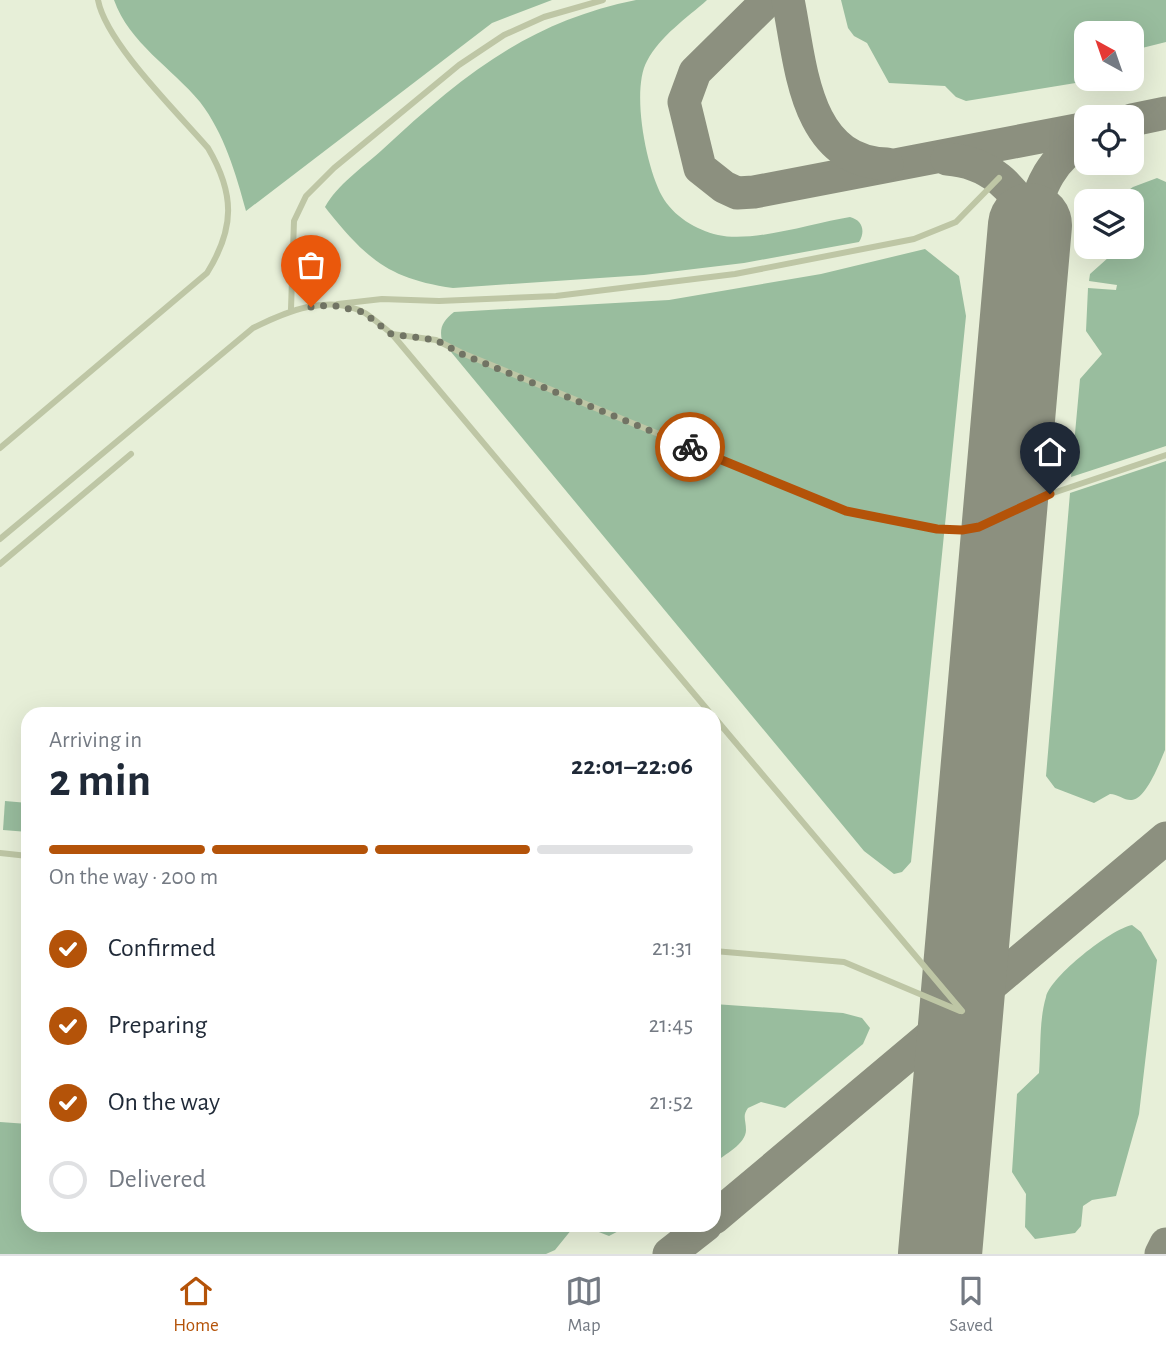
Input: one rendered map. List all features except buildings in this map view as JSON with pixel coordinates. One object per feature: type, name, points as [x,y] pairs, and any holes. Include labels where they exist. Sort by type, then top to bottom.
[{"type":"lane","points":[[0,448],[206,273],[224,240],[229,198],[217,163],[208,148],[117,39],[100,11],[98,0]]},
{"type":"lane","points":[[291,309],[294,221],[306,196],[334,168],[459,65],[504,35],[544,17],[603,0]]},
{"type":"lane","points":[[0,540],[253,328],[291,309],[382,299],[439,301],[556,296],[735,274],[914,239],[956,222],[999,178]]},
{"type":"lane","points":[[331,305],[363,312],[391,334],[705,707]]},
{"type":"lane","points":[[391,334],[436,340],[462,354],[846,511],[937,529],[962,530],[979,527],[1042,497],[1166,455]]},
{"type":"lane","points":[[0,562],[131,454]]},
{"type":"lane","points":[[721,725],[962,1011],[844,962],[721,952]]},
{"type":"lane","points":[[0,853],[21,855]]},
{"type":"green space","points":[[114,0],[552,0],[492,23],[246,211],[228,154],[208,114],[189,90],[140,42]]},
{"type":"green space","points":[[636,0],[707,0],[659,43],[642,74],[640,109],[646,148],[656,183],[672,210],[702,230],[732,237],[765,234],[850,217],[862,226],[859,242],[744,263],[644,275],[453,288],[412,279],[381,264],[355,242],[325,207],[343,184],[411,123],[468,76],[498,56],[561,22]]},
{"type":"green space","points":[[841,0],[1166,0],[1166,42],[1144,48],[1144,21],[1074,21],[1074,83],[966,101],[956,97],[945,86],[889,83],[867,43],[854,36],[848,28]]},
{"type":"green space","points":[[1157,178],[1166,182],[1166,446],[1071,477],[1080,379],[1102,354],[1086,331],[1088,288],[1116,290],[1117,285],[1089,281],[1090,274],[1107,259],[1144,259],[1144,189],[1130,189]]},
{"type":"green space","points":[[925,249],[959,276],[966,316],[911,862],[902,872],[894,874],[864,851],[442,341],[441,332],[445,321],[454,312],[669,300],[821,274]]},
{"type":"green space","points":[[1166,461],[1165,750],[1152,779],[1137,798],[1129,800],[1110,794],[1094,803],[1055,788],[1046,776],[1070,493]]},
{"type":"green space","points":[[5,801],[21,802],[21,831],[3,830]]},
{"type":"green space","points":[[1132,925],[1141,932],[1157,960],[1139,1114],[1116,1196],[1092,1200],[1083,1206],[1081,1226],[1075,1233],[1035,1239],[1025,1227],[1026,1194],[1012,1172],[1017,1094],[1039,1073],[1041,1025],[1046,997],[1059,977],[1083,955],[1110,935]]},
{"type":"green space","points":[[721,1004],[843,1013],[862,1018],[870,1028],[863,1044],[785,1108],[761,1102],[748,1108],[745,1113],[745,1135],[734,1149],[721,1158]]},
{"type":"green space","points":[[0,1122],[21,1124],[21,1232],[570,1232],[555,1250],[546,1254],[0,1254]]},
{"type":"green space","points":[[599,1232],[617,1232],[609,1236]]},
{"type":"taxiway","points":[[768,0],[695,72],[684,102],[700,168],[724,187],[737,193],[754,192],[1074,130]]},
{"type":"taxiway","points":[[788,0],[803,78],[822,127],[838,146],[859,159],[887,164]]},
{"type":"taxiway","points":[[1144,118],[1166,113]]},
{"type":"taxiway","points":[[1030,225],[1038,197],[1049,174],[1074,146]]},
{"type":"taxiway","points":[[947,159],[975,165],[999,178],[1017,199],[1030,225]]},
{"type":"taxiway","points":[[721,1212],[1166,838]]},
{"type":"taxiway","points":[[669,1254],[697,1232]]},
{"type":"taxiway","points":[[1161,1254],[1166,1244]]},
{"type":"runway","points":[[940,1254],[1030,225]]},
{"type":"way so far","points":[[311,307],[331,305],[363,312],[391,334],[436,340],[462,354],[690,447]]},
{"type":"route","points":[[690,447],[846,511],[937,529],[962,530],[979,527],[1050,494]]}]
